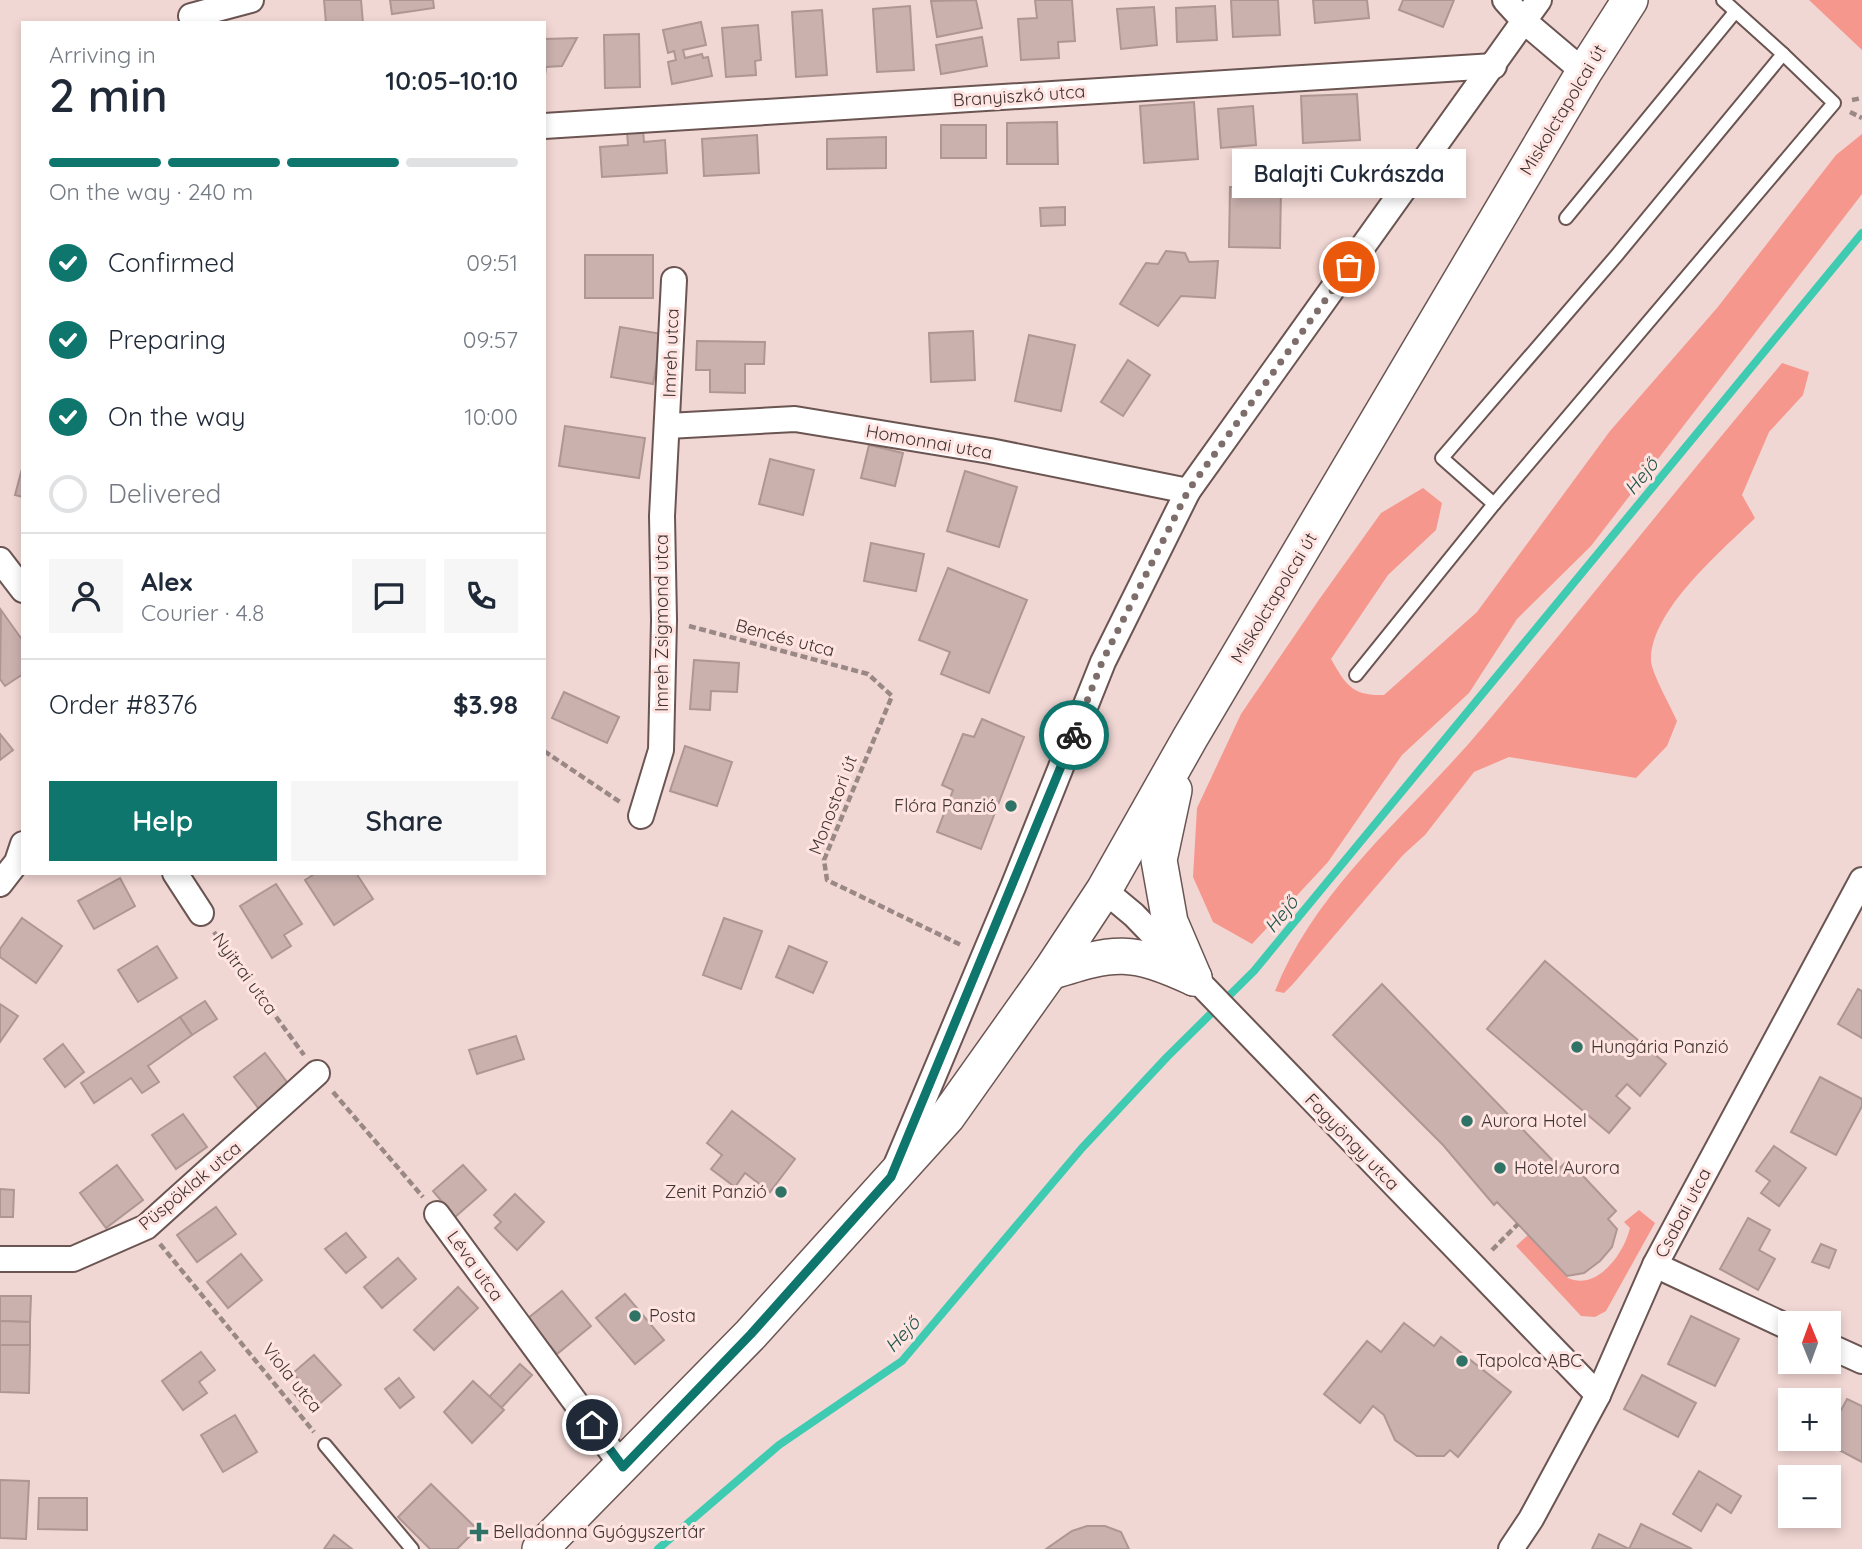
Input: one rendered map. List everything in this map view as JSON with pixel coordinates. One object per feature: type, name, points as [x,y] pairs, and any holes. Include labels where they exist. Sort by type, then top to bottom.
[{"type":"street","points":[[189,13],[251,0]]},
{"type":"street","points":[[1505,0],[1525,22],[1584,72]]},
{"type":"street","name":"Miskolctapolcai út","points":[[891,1177],[984,956],[1102,662],[1188,491],[1539,0]]},
{"type":"street","name":"Miskolctapolcai út","points":[[540,1549],[751,1334],[947,1117],[1050,972],[1104,890],[1584,72],[1630,0]]},
{"type":"street","name":"Branyiszkó utca","points":[[546,126],[1494,66]]},
{"type":"street","name":"Imreh utca","points":[[668,426],[674,280]]},
{"type":"street","name":"Homonnai utca","points":[[668,426],[795,419],[990,452],[1188,491]]},
{"type":"street","name":"Imreh Zsigmond utca","points":[[641,816],[661,750],[664,620],[662,516],[668,426]]},
{"type":"street","points":[[0,560],[21,587]]},
{"type":"street","points":[[1191,738],[1168,813],[1159,860],[1170,922],[1194,978]]},
{"type":"street","points":[[0,884],[17,862],[21,850]]},
{"type":"street","points":[[176,875],[201,913]]},
{"type":"street","name":"Csabai utca","points":[[1511,1549],[1531,1519],[1598,1395],[1655,1265],[1862,880]]},
{"type":"street","name":"Fagyöngy utca","points":[[1104,890],[1134,915],[1598,1395]]},
{"type":"street","points":[[1050,972],[1103,955],[1150,958],[1194,978]]},
{"type":"street","name":"Püspöklak utca","points":[[0,1259],[73,1259],[146,1227],[317,1073]]},
{"type":"street","name":"Léva utca","points":[[437,1214],[623,1467]]},
{"type":"street","points":[[1655,1265],[1778,1322]]},
{"type":"street","points":[[1841,1351],[1862,1361]]},
{"type":"lane","points":[[1356,675],[1494,504],[1834,103],[1723,0]]},
{"type":"lane","points":[[1566,218],[1735,12]]},
{"type":"lane","points":[[1494,504],[1441,458],[1617,255],[1783,54]]},
{"type":"lane","points":[[325,1445],[412,1549]]},
{"type":"path","name":"Bencés utca","points":[[664,620],[868,674],[892,696]]},
{"type":"path","name":"Monostori út","points":[[892,696],[824,860],[827,880],[984,956]]},
{"type":"path","points":[[546,752],[641,816]]},
{"type":"path","name":"Nyitrai utca","points":[[201,913],[317,1073]]},
{"type":"path","name":"Léva utca","points":[[317,1073],[437,1214]]},
{"type":"path","points":[[1474,1268],[1518,1224]]},
{"type":"path","name":"Viola utca","points":[[146,1227],[325,1445]]},
{"type":"shaded area","points":[[1809,0],[1862,0],[1862,50]]},
{"type":"shaded area","points":[[1862,134],[1862,194],[1591,546],[1517,619],[1469,693],[1402,755],[1328,862],[1252,944],[1213,922],[1193,877],[1197,808],[1241,714],[1381,513],[1423,488],[1442,503],[1436,530],[1388,575],[1331,659],[1351,687],[1373,695],[1384,695],[1477,612],[1610,431],[1717,308],[1836,155]]},
{"type":"shaded area","points":[[1782,363],[1809,372],[1803,395],[1769,432],[1742,495],[1755,518],[1690,583],[1662,622],[1654,642],[1652,667],[1677,721],[1667,746],[1636,778],[1509,757],[1474,772],[1425,835],[1403,855],[1293,984],[1284,993],[1275,991],[1293,953],[1315,917],[1341,883],[1483,727]]},
{"type":"shaded area","points":[[1639,1210],[1655,1223],[1606,1311],[1595,1317],[1581,1316],[1516,1246],[1528,1235],[1568,1278],[1579,1281],[1590,1279],[1616,1258],[1630,1228],[1624,1222]]},
{"type":"building","points":[[324,0],[361,0],[363,21],[326,21]]},
{"type":"building","points":[[390,0],[433,0],[434,8],[392,14]]},
{"type":"building","points":[[976,0],[982,28],[937,37],[931,1]]},
{"type":"building","points":[[1035,0],[1072,0],[1075,41],[1058,42],[1059,58],[1021,60],[1018,19],[1037,18]]},
{"type":"building","points":[[1231,0],[1278,0],[1280,35],[1233,37]]},
{"type":"building","points":[[1313,0],[1367,0],[1369,18],[1315,23]]},
{"type":"building","points":[[1403,0],[1454,0],[1443,27],[1399,10]]},
{"type":"building","points":[[910,6],[914,70],[877,72],[873,9]]},
{"type":"building","points":[[1215,6],[1217,40],[1177,42],[1176,8]]},
{"type":"building","points":[[1154,7],[1157,45],[1121,49],[1117,9]]},
{"type":"building","points":[[822,10],[827,75],[796,77],[792,12]]},
{"type":"building","points":[[701,22],[706,45],[683,50],[685,58],[702,54],[703,58],[708,57],[712,76],[672,84],[668,62],[676,60],[674,51],[668,53],[663,30]]},
{"type":"building","points":[[758,25],[761,60],[755,61],[756,75],[726,77],[722,28]]},
{"type":"building","points":[[639,34],[640,87],[605,88],[604,35]]},
{"type":"building","points":[[982,37],[987,66],[941,74],[936,45]]},
{"type":"building","points":[[577,38],[562,66],[546,67],[546,39]]},
{"type":"building","points":[[1357,94],[1360,140],[1303,143],[1301,96]]},
{"type":"building","points":[[1194,102],[1198,159],[1144,163],[1140,106]]},
{"type":"building","points":[[1253,106],[1256,145],[1221,148],[1218,109]]},
{"type":"building","points":[[1057,122],[1058,164],[1007,164],[1007,123]]},
{"type":"building","points":[[941,125],[986,125],[986,158],[941,158]]},
{"type":"building","points":[[643,130],[644,142],[665,140],[667,173],[602,177],[600,147],[628,145],[627,132]]},
{"type":"building","points":[[757,135],[759,173],[704,176],[702,139]]},
{"type":"building","points":[[886,137],[886,168],[827,169],[827,139]]},
{"type":"building","points":[[1230,187],[1281,187],[1280,248],[1229,247]]},
{"type":"building","points":[[1065,207],[1065,225],[1041,226],[1040,208]]},
{"type":"building","points":[[1166,251],[1185,253],[1189,262],[1218,261],[1215,298],[1181,296],[1158,326],[1120,304],[1146,263],[1158,264]]},
{"type":"building","points":[[585,255],[653,255],[653,298],[585,298]]},
{"type":"building","points":[[620,327],[662,334],[653,384],[611,377]]},
{"type":"building","points":[[973,331],[975,380],[931,382],[929,333]]},
{"type":"building","points":[[1029,335],[1075,345],[1061,411],[1015,401]]},
{"type":"building","points":[[697,341],[765,342],[764,364],[745,364],[745,393],[710,392],[710,370],[696,370]]},
{"type":"building","points":[[1128,360],[1150,375],[1123,416],[1101,402]]},
{"type":"building","points":[[565,426],[645,438],[639,478],[559,466]]},
{"type":"building","points":[[869,445],[903,453],[895,486],[861,478]]},
{"type":"building","points":[[770,459],[814,470],[803,515],[759,504]]},
{"type":"building","points":[[965,471],[1017,487],[999,547],[947,531]]},
{"type":"building","points":[[21,472],[21,496],[15,495]]},
{"type":"building","points":[[871,543],[924,554],[916,591],[864,581]]},
{"type":"building","points":[[948,568],[1027,600],[989,693],[941,674],[950,652],[919,640]]},
{"type":"building","points":[[1,610],[21,638],[21,675],[5,686],[0,679]]},
{"type":"building","points":[[694,660],[739,663],[737,692],[711,691],[710,710],[690,709]]},
{"type":"building","points":[[564,692],[619,717],[607,743],[552,718]]},
{"type":"building","points":[[982,719],[1024,737],[981,849],[937,832],[953,790],[942,785],[963,734],[974,737]]},
{"type":"building","points":[[0,734],[13,750],[0,760]]},
{"type":"building","points":[[685,746],[732,762],[717,806],[670,791]]},
{"type":"building","points":[[313,875],[357,875],[373,899],[334,925],[305,880]]},
{"type":"building","points":[[120,878],[135,906],[94,929],[78,901]]},
{"type":"building","points":[[276,884],[302,924],[284,935],[291,946],[272,958],[240,906]]},
{"type":"building","points":[[22,918],[62,946],[36,983],[0,957],[0,949]]},
{"type":"building","points":[[724,918],[762,931],[741,989],[703,975]]},
{"type":"building","points":[[157,946],[177,978],[138,1002],[118,970]]},
{"type":"building","points":[[789,946],[827,962],[813,993],[776,977]]},
{"type":"building","name":"Hungária Panzió","points":[[1545,961],[1666,1064],[1640,1096],[1627,1084],[1616,1096],[1630,1108],[1609,1133],[1487,1029]]},
{"type":"building","name":"Aurora Hotel","points":[[1382,984],[1560,1168],[1568,1160],[1616,1211],[1608,1219],[1617,1229],[1612,1247],[1584,1273],[1567,1276],[1497,1202],[1494,1205],[1443,1145],[1333,1035]]},
{"type":"building","points":[[1858,989],[1862,991],[1862,1038],[1838,1024]]},
{"type":"building","points":[[205,1001],[217,1019],[192,1035],[180,1017]]},
{"type":"building","points":[[0,1004],[18,1016],[0,1042]]},
{"type":"building","points":[[180,1017],[192,1035],[148,1066],[159,1082],[142,1093],[131,1078],[94,1103],[81,1083]]},
{"type":"building","points":[[516,1036],[524,1059],[477,1074],[469,1050]]},
{"type":"building","points":[[63,1044],[84,1072],[65,1087],[44,1059]]},
{"type":"building","points":[[265,1053],[290,1086],[259,1109],[234,1077]]},
{"type":"building","points":[[1820,1077],[1862,1099],[1862,1106],[1836,1155],[1791,1132]]},
{"type":"building","points":[[732,1111],[795,1159],[770,1192],[745,1173],[735,1187],[711,1169],[722,1155],[707,1143]]},
{"type":"building","points":[[183,1114],[207,1147],[176,1169],[152,1135]]},
{"type":"building","points":[[1774,1146],[1806,1168],[1779,1206],[1761,1193],[1770,1181],[1756,1171]]},
{"type":"building","points":[[117,1165],[143,1200],[106,1228],[80,1193]]},
{"type":"building","points":[[463,1165],[486,1190],[455,1217],[433,1191]]},
{"type":"building","points":[[0,1189],[14,1190],[13,1217],[0,1217]]},
{"type":"building","points":[[515,1194],[544,1222],[517,1250],[495,1228],[501,1222],[494,1215]]},
{"type":"building","points":[[216,1207],[236,1234],[197,1262],[177,1235]]},
{"type":"building","points":[[1748,1218],[1770,1230],[1759,1250],[1775,1259],[1758,1290],[1720,1269]]},
{"type":"building","points":[[346,1233],[366,1257],[346,1273],[325,1249]]},
{"type":"building","points":[[1821,1244],[1836,1250],[1829,1268],[1812,1262]]},
{"type":"building","points":[[241,1254],[262,1280],[228,1308],[207,1282]]},
{"type":"building","points":[[398,1258],[416,1279],[382,1308],[364,1287]]},
{"type":"building","points":[[458,1287],[478,1308],[434,1350],[414,1330]]},
{"type":"building","points":[[562,1291],[591,1326],[557,1354],[527,1319]]},
{"type":"building","points":[[625,1294],[664,1340],[635,1364],[596,1318]]},
{"type":"building","points":[[0,1296],[31,1296],[30,1322],[0,1321]]},
{"type":"building","points":[[1691,1316],[1739,1339],[1715,1386],[1668,1364]]},
{"type":"building","points":[[0,1321],[30,1322],[30,1345],[0,1345]]},
{"type":"building","points":[[1404,1323],[1434,1346],[1441,1337],[1511,1392],[1458,1457],[1450,1450],[1444,1456],[1417,1456],[1395,1440],[1384,1415],[1373,1406],[1360,1423],[1324,1394],[1367,1341],[1381,1352]]},
{"type":"building","points":[[0,1345],[30,1345],[29,1393],[0,1392]]},
{"type":"building","points":[[201,1352],[215,1370],[199,1382],[207,1393],[183,1410],[162,1381]]},
{"type":"building","points":[[314,1355],[341,1385],[317,1406],[309,1397],[302,1403],[291,1390],[300,1381],[293,1373]]},
{"type":"building","points":[[520,1364],[532,1375],[501,1408],[489,1397]]},
{"type":"building","points":[[1642,1375],[1696,1403],[1678,1437],[1624,1409]]},
{"type":"building","points":[[399,1378],[414,1397],[400,1408],[385,1389]]},
{"type":"building","points":[[473,1381],[504,1410],[472,1443],[444,1412]]},
{"type":"building","points":[[1847,1399],[1862,1406],[1862,1462],[1841,1451],[1841,1410]]},
{"type":"building","points":[[235,1415],[257,1452],[223,1472],[201,1435]]},
{"type":"building","points":[[1699,1471],[1741,1496],[1731,1513],[1717,1504],[1701,1531],[1673,1514]]},
{"type":"building","points":[[0,1480],[29,1481],[26,1539],[0,1538]]},
{"type":"building","points":[[431,1484],[477,1529],[457,1549],[430,1549],[398,1517]]},
{"type":"building","points":[[39,1498],[87,1498],[87,1530],[38,1529]]},
{"type":"building","points":[[1641,1524],[1692,1549],[1629,1549]]},
{"type":"building","points":[[1087,1526],[1105,1526],[1121,1532],[1129,1549],[1046,1549],[1072,1531]]},
{"type":"building","points":[[1599,1534],[1629,1549],[1592,1549]]},
{"type":"building","points":[[334,1535],[352,1549],[324,1549]]},
{"type":"waterway","name":"Hejő","points":[[658,1549],[779,1445],[902,1361],[1082,1148],[1167,1057],[1254,971],[1862,233]]},
{"type":"way so far","points":[[1074,735],[1102,662],[1188,491],[1349,267]]},
{"type":"place","name":"Balajti Cukrászda","points":[[1349,267]]},
{"type":"place","name":"Flóra Panzió","points":[[1011,806]]},
{"type":"place","name":"Hungária Panzió","points":[[1577,1047]]},
{"type":"place","name":"Aurora Hotel","points":[[1467,1121]]},
{"type":"place","name":"Hotel Aurora","points":[[1500,1168]]},
{"type":"place","name":"Zenit Panzió","points":[[781,1192]]},
{"type":"place","name":"Posta","points":[[635,1316]]},
{"type":"place","name":"Tapolca ABC","points":[[1462,1361]]},
{"type":"place","name":"Belladonna Gyógyszertár","points":[[479,1532]]},
{"type":"route","points":[[592,1425],[623,1467],[751,1334],[891,1177],[1074,735]]}]
